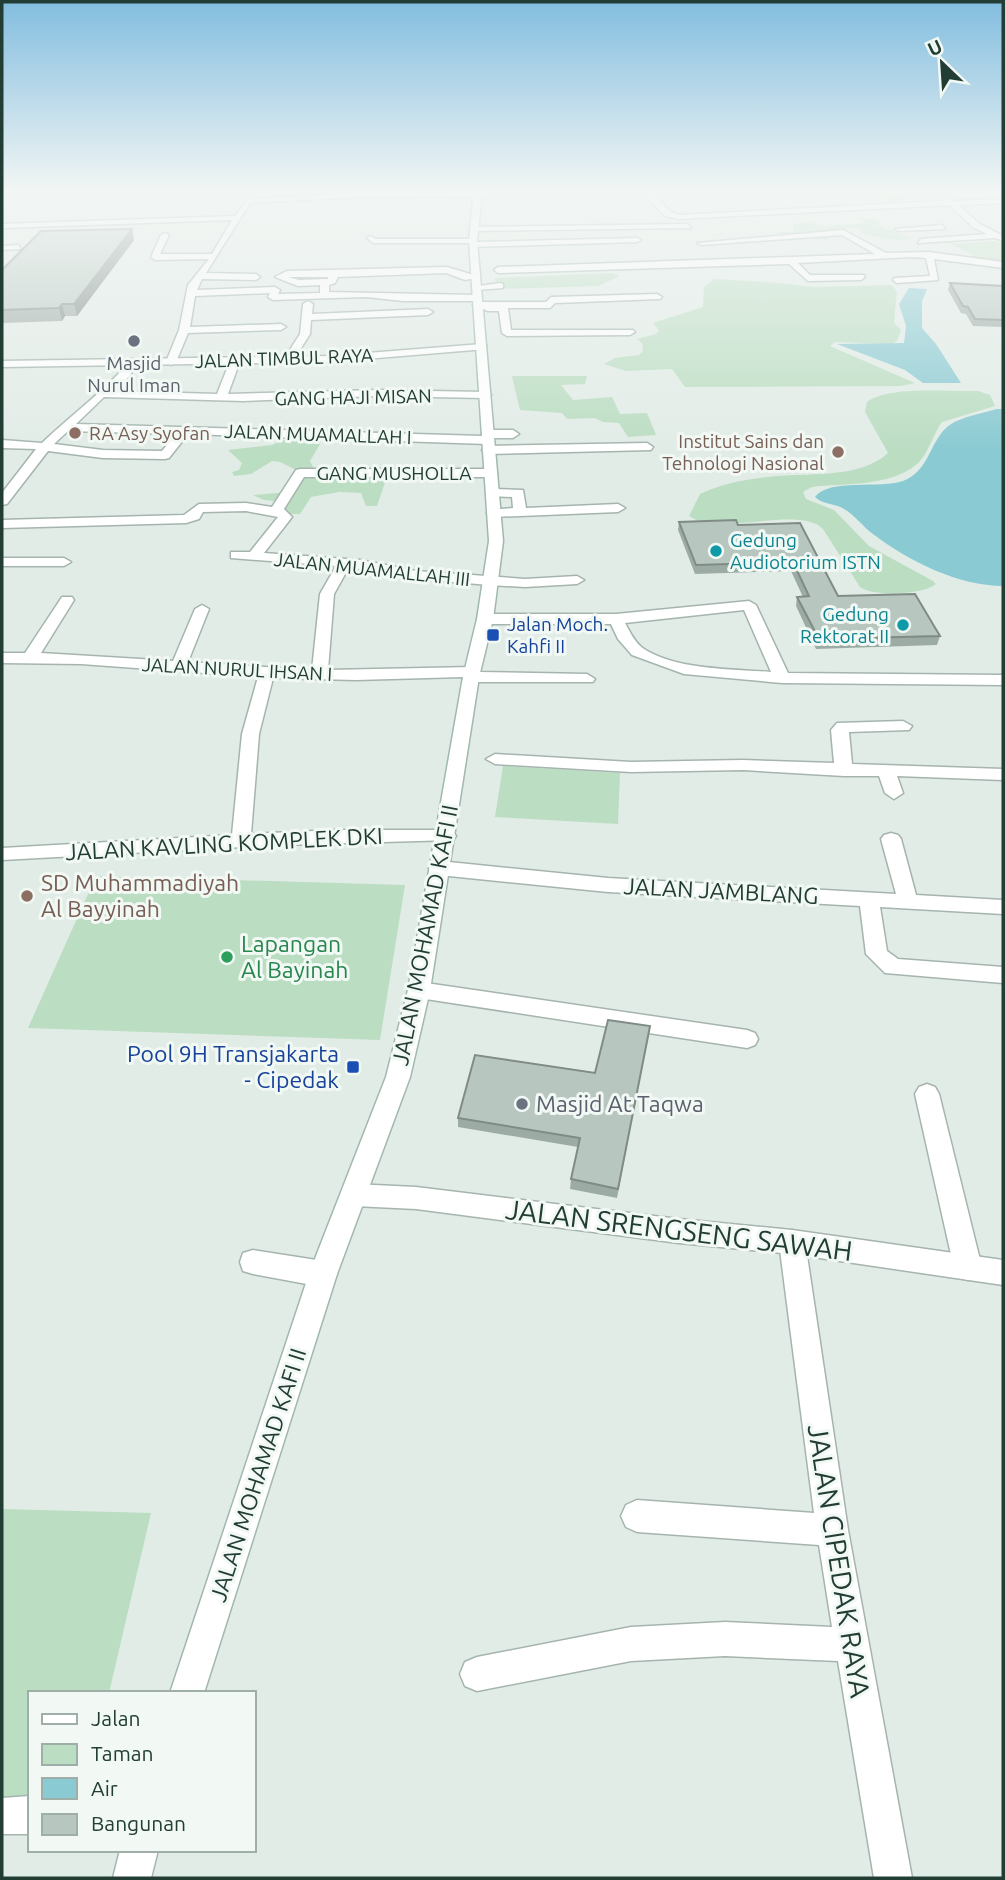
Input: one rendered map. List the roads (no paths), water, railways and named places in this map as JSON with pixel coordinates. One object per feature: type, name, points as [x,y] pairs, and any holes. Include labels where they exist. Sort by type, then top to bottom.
[{"type":"street","points":[[171,362],[184,330],[197,278]]},
{"type":"street","points":[[278,278],[297,282],[326,282],[332,281],[332,278]]},
{"type":"street","points":[[465,278],[488,291],[550,305],[551,300],[657,297]]},
{"type":"street","name":"JALAN MOHAMAD KAFI II","points":[[188,1691],[323,1274],[361,1194],[398,1077],[446,868],[446,836],[478,676],[485,619],[494,580],[496,541],[505,506],[491,473],[482,347],[488,291],[486,278]]},
{"type":"street","points":[[488,291],[542,278]]},
{"type":"street","points":[[192,293],[275,290],[273,297],[488,291],[592,278]]},
{"type":"street","points":[[897,280],[935,278]]},
{"type":"street","points":[[324,295],[326,282]]},
{"type":"street","points":[[488,291],[505,337],[630,332]]},
{"type":"street","points":[[289,359],[305,334],[309,296]]},
{"type":"street","points":[[307,317],[443,312]]},
{"type":"street","points":[[184,330],[281,327]]},
{"type":"street","name":"JALAN TIMBUL RAYA","points":[[2,364],[355,357],[482,347]]},
{"type":"street","points":[[222,396],[235,360]]},
{"type":"street","points":[[2,501],[25,468],[45,446],[100,394],[118,383],[135,362]]},
{"type":"street","name":"GANG HAJI MISAN","points":[[100,394],[243,398],[378,393],[485,395]]},
{"type":"street","name":"JALAN MUAMALLAH I","points":[[65,428],[490,442]]},
{"type":"street","points":[[2,444],[45,446],[103,454],[165,454],[185,430]]},
{"type":"street","points":[[490,442],[512,432],[515,450]]},
{"type":"street","points":[[490,442],[515,450],[647,447]]},
{"type":"street","points":[[10,468],[25,468]]},
{"type":"street","name":"GANG MUSHOLLA","points":[[277,510],[300,472],[491,473]]},
{"type":"street","points":[[2,524],[186,519],[194,516],[197,506],[277,510],[285,517],[254,556]]},
{"type":"street","points":[[505,506],[618,508]]},
{"type":"street","name":"JALAN MUAMALLAH III","points":[[236,555],[345,563],[416,575],[525,583],[577,580]]},
{"type":"street","points":[[2,562],[64,562]]},
{"type":"street","points":[[320,676],[327,594],[345,563]]},
{"type":"street","points":[[31,656],[67,600]]},
{"type":"street","points":[[485,619],[616,619],[749,605],[782,678]]},
{"type":"street","points":[[178,667],[202,609]]},
{"type":"street","points":[[616,619],[626,639],[638,652],[684,668],[782,678],[1003,681]]},
{"type":"street","name":"JALAN NURUL IHSAN I","points":[[2,658],[89,658],[320,676],[587,679]]},
{"type":"street","points":[[241,841],[243,790],[253,726],[267,673]]},
{"type":"street","points":[[844,771],[839,730],[843,727],[903,726]]},
{"type":"street","points":[[495,759],[631,767],[743,765],[844,771],[1003,775]]},
{"type":"street","points":[[887,772],[894,793]]},
{"type":"street","name":"JALAN KAVLING KOMPLEK DKI","points":[[2,854],[69,853],[380,834],[446,836]]},
{"type":"street","points":[[891,839],[908,903]]},
{"type":"street","name":"JALAN JAMBLANG","points":[[446,868],[608,885],[1003,907]]},
{"type":"street","points":[[869,901],[877,954],[892,967],[1003,975]]},
{"type":"street","points":[[419,989],[747,1039]]},
{"type":"street","points":[[927,1094],[968,1268]]},
{"type":"street","name":"JALAN SRENGSENG SAWAH","points":[[361,1194],[416,1198],[792,1242],[1003,1273]]},
{"type":"street","name":"JALAN CIPEDAK RAYA","points":[[792,1242],[832,1530],[893,1878]]},
{"type":"street","points":[[254,1262],[323,1274]]},
{"type":"street","points":[[637,1516],[832,1530]]},
{"type":"street","points":[[477,1674],[631,1644],[725,1639],[851,1645]]},
{"type":"street","points":[[2,1816],[28,1815]]},
{"type":"street","points":[[132,1878],[138,1852]]},
{"type":"water","points":[[909,288],[927,289],[922,301],[922,328],[936,344],[961,383],[923,383],[905,370],[837,344],[904,343],[906,326],[899,304]]},
{"type":"water","points":[[1003,409],[1003,586],[969,582],[918,562],[873,534],[848,512],[815,497],[831,488],[893,483],[912,477],[924,464],[946,428],[963,418]]},
{"type":"place","name":"Masjid Nurul Iman","points":[[134,341]]},
{"type":"place","name":"RA Asy Syofan","points":[[75,433]]},
{"type":"place","name":"Institut Sains dan Tehnologi Nasional","points":[[838,452]]},
{"type":"place","name":"Gedung Audiotorium ISTN","points":[[716,551]]},
{"type":"place","name":"Gedung Rektorat II","points":[[903,625]]},
{"type":"place","name":"Jalan Moch. Kahfi II","points":[[493,635]]},
{"type":"place","name":"SD Muhammadiyah Al Bayyinah","points":[[27,896]]},
{"type":"place","name":"Lapangan Al Bayinah","points":[[227,957]]},
{"type":"place","name":"Pool 9H Transjakarta - Cipedak","points":[[353,1067]]},
{"type":"place","name":"Masjid At Taqwa","points":[[522,1104]]}]
